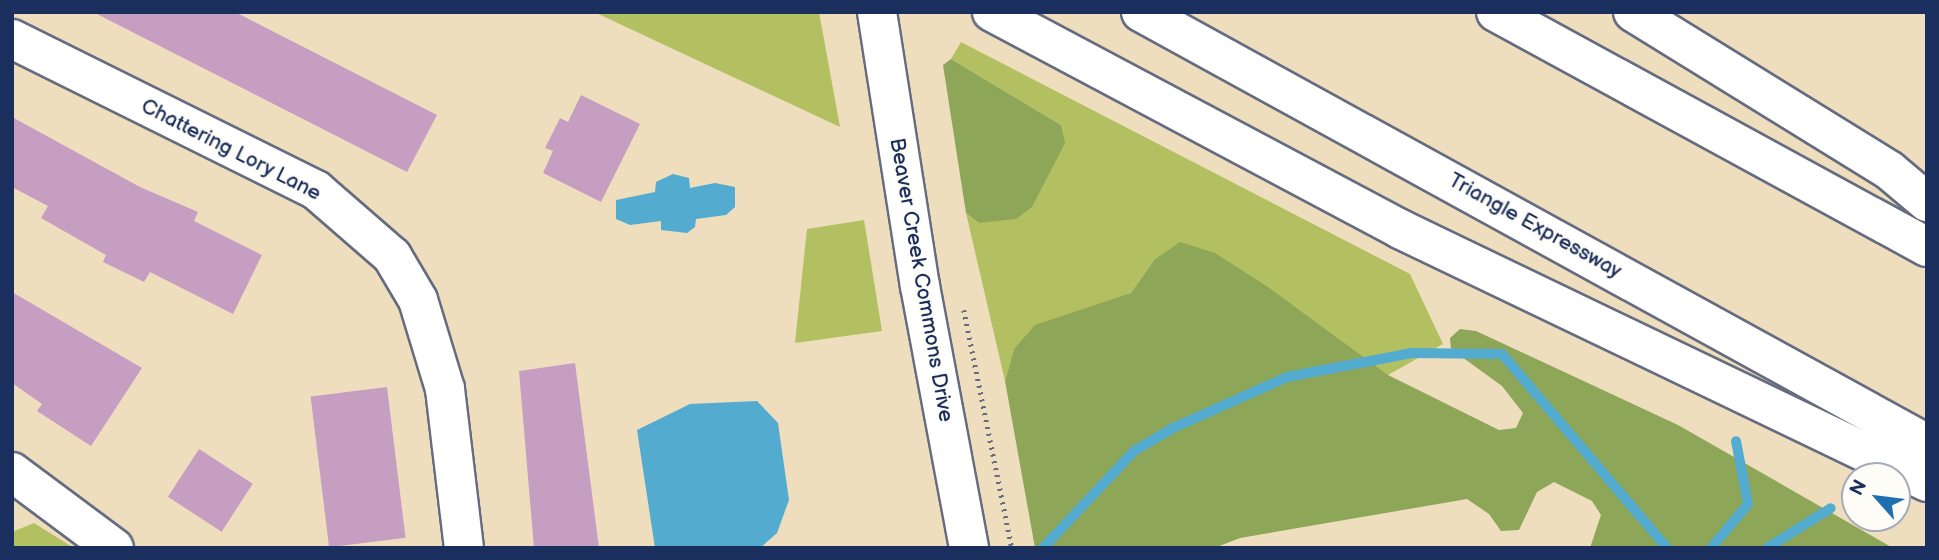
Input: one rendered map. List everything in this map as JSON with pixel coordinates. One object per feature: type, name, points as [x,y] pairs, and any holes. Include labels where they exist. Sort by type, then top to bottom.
[{"type":"main road","name":"Beaver Creek Commons Drive","points":[[877,12],[919,286],[969,548]]},
{"type":"main road","points":[[992,12],[1400,229],[1927,482]]},
{"type":"main road","name":"Triangle Expressway","points":[[1141,12],[1927,444]]},
{"type":"main road","points":[[1496,12],[1927,247]]},
{"type":"main road","points":[[1633,12],[1889,170],[1927,202]]},
{"type":"main road","name":"Chattering Lory Lane","points":[[12,39],[316,191],[392,256],[418,300],[445,389],[464,548]]},
{"type":"main road","points":[[15,480],[114,548]]},
{"type":"path","points":[[961,299],[977,359],[1012,548]]},
{"type":"green space","points":[[594,12],[819,12],[840,127]]},
{"type":"green space","points":[[961,42],[1410,274],[1443,344],[1388,375],[1218,256],[1154,260],[1131,293],[1014,349],[1005,381],[966,213],[979,223],[1061,125],[951,59]]},
{"type":"green space","points":[[951,59],[1061,125],[1065,143],[1032,207],[1016,219],[979,223],[966,213],[943,65]]},
{"type":"green space","points":[[864,220],[882,331],[795,343],[807,229]]},
{"type":"green space","points":[[1180,242],[1215,253],[1268,287],[1388,375],[1499,430],[1516,428],[1523,413],[1502,386],[1451,349],[1450,338],[1460,329],[1476,331],[1678,425],[1841,518],[1841,532],[1865,532],[1893,548],[1590,548],[1601,515],[1592,501],[1554,482],[1537,492],[1519,530],[1501,531],[1489,514],[1467,499],[1240,538],[1214,548],[1035,548],[1005,381],[1014,349],[1035,325],[1131,293],[1154,260]]},
{"type":"green space","points":[[34,523],[74,548],[12,548],[12,532]]},
{"type":"water","points":[[673,174],[689,178],[690,188],[715,183],[735,187],[735,207],[726,215],[696,219],[695,227],[687,233],[661,230],[661,221],[630,225],[616,219],[616,200],[655,192],[656,182]]},
{"type":"water","points":[[757,401],[778,423],[789,500],[777,533],[760,548],[655,548],[637,430],[690,404]]},
{"type":"building","points":[[93,12],[235,12],[437,115],[407,172]]},
{"type":"building","points":[[581,95],[640,124],[601,202],[543,173],[553,151],[545,148],[560,118],[568,122]]},
{"type":"building","points":[[12,117],[140,187],[198,212],[194,221],[262,255],[233,314],[150,272],[144,282],[103,262],[106,255],[41,218],[48,206],[12,187]]},
{"type":"building","points":[[12,292],[142,368],[91,446],[37,411],[42,404],[12,383]]},
{"type":"building","points":[[575,363],[599,548],[534,548],[519,371]]},
{"type":"building","points":[[387,387],[406,538],[329,547],[311,396]]},
{"type":"building","points":[[199,449],[253,484],[222,532],[168,497]]},
{"type":"waterway","points":[[1043,548],[1134,451],[1173,428],[1287,377],[1412,353],[1502,354],[1667,548]]},
{"type":"waterway","points":[[1711,548],[1748,504],[1736,441]]},
{"type":"waterway","points":[[1767,548],[1831,508]]}]
